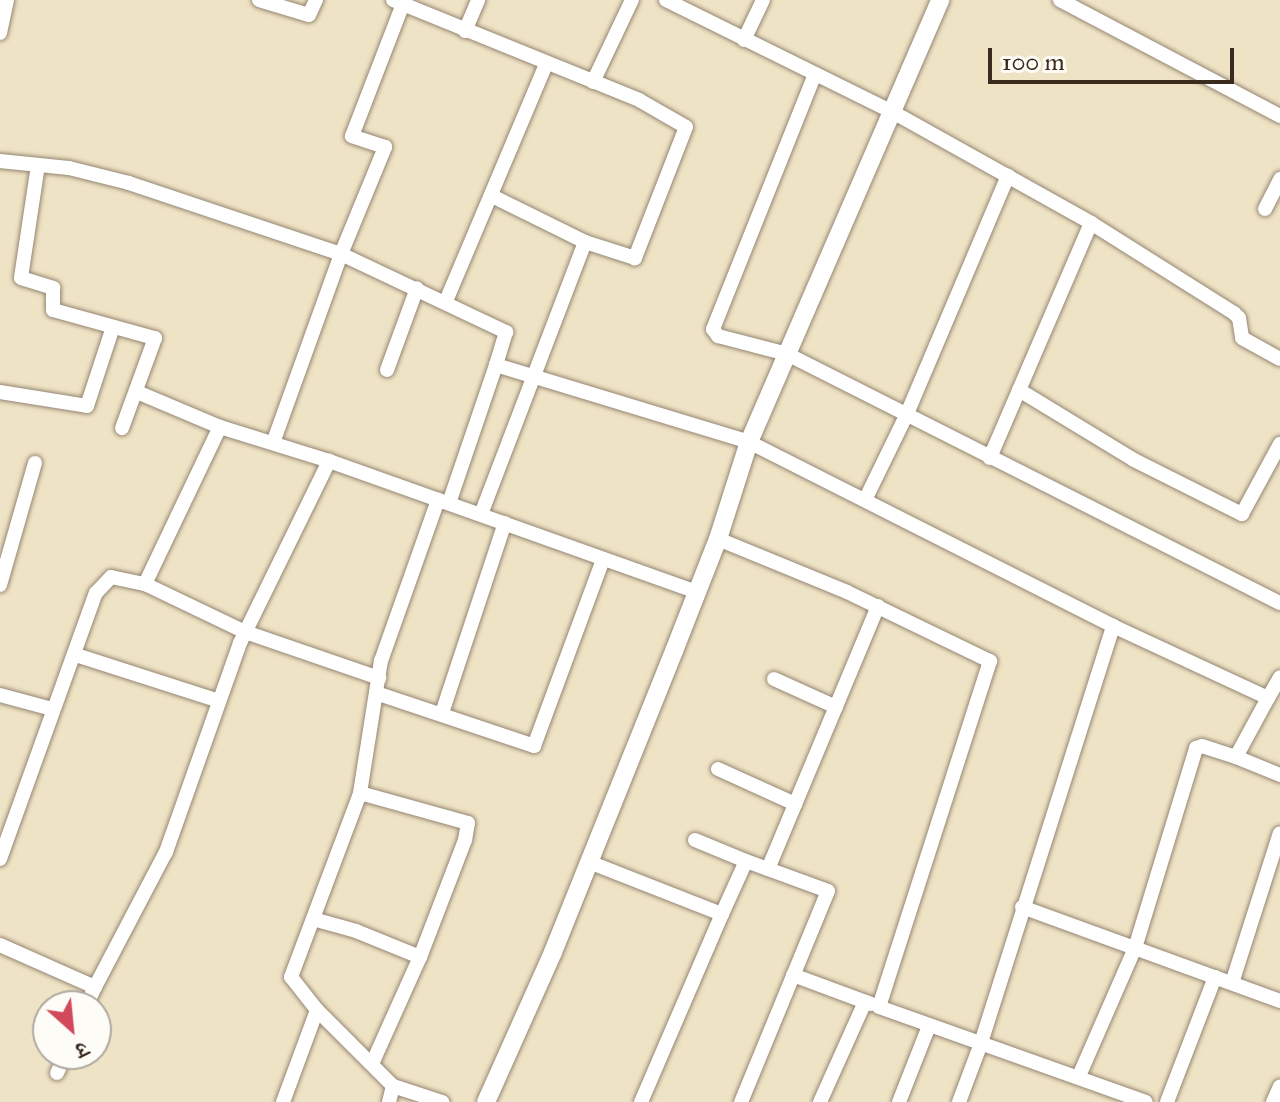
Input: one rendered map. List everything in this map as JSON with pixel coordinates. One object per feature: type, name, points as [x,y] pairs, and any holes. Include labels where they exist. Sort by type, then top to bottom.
[{"type":"street","points":[[0,33],[7,0]]},
{"type":"street","points":[[259,0],[309,15],[316,0]]},
{"type":"street","points":[[465,31],[478,0]]},
{"type":"street","points":[[593,82],[632,0]]},
{"type":"street","points":[[666,0],[891,111],[1091,223],[1234,313],[1239,318],[1242,338],[1280,359]]},
{"type":"street","points":[[744,40],[763,0]]},
{"type":"street","points":[[486,1102],[589,862],[718,539],[749,442],[940,0]]},
{"type":"street","points":[[1060,0],[1280,116]]},
{"type":"street","points":[[273,443],[341,254],[385,147],[352,136],[398,2],[639,100],[686,127],[635,258],[585,242],[492,196]]},
{"type":"street","points":[[446,301],[546,64]]},
{"type":"street","points":[[815,74],[713,329],[718,336],[787,354],[1280,603]]},
{"type":"street","points":[[0,161],[69,168],[129,183],[341,254],[506,332],[444,502],[381,661],[360,793],[291,977],[317,1010],[393,1086],[442,1102]]},
{"type":"street","points":[[38,165],[21,278],[53,288],[53,310],[155,338],[122,428]]},
{"type":"street","points":[[865,500],[906,416],[1008,176]]},
{"type":"street","points":[[1265,209],[1280,179]]},
{"type":"street","points":[[990,458],[1091,223]]},
{"type":"street","points":[[481,515],[585,242]]},
{"type":"street","points":[[387,370],[417,288]]},
{"type":"street","points":[[0,392],[87,406],[113,327]]},
{"type":"street","points":[[496,365],[749,442],[1113,626],[1268,698]]},
{"type":"street","points":[[1019,390],[1134,460],[1242,514],[1280,444]]},
{"type":"street","points":[[137,392],[220,427],[329,461],[695,591]]},
{"type":"street","points":[[145,584],[220,427]]},
{"type":"street","points":[[94,990],[166,852],[245,632],[329,461]]},
{"type":"street","points":[[0,585],[35,463]]},
{"type":"street","points":[[442,713],[505,523]]},
{"type":"street","points":[[718,539],[750,549],[878,606],[990,661],[872,1004],[820,1102]]},
{"type":"street","points":[[0,859],[52,709],[76,655],[96,593],[104,580],[121,576],[145,584],[245,632],[442,713],[534,746],[603,559]]},
{"type":"street","points":[[768,869],[878,606]]},
{"type":"street","points":[[959,1102],[980,1046],[1113,626]]},
{"type":"street","points":[[76,655],[219,701]]},
{"type":"street","points":[[1236,757],[1280,677]]},
{"type":"street","points":[[774,679],[836,707]]},
{"type":"street","points":[[0,695],[52,709]]},
{"type":"street","points":[[1079,1076],[1135,948],[1196,748],[1202,746],[1280,775]]},
{"type":"street","points":[[718,769],[795,804]]},
{"type":"street","points":[[360,793],[468,823],[465,840],[420,957],[372,1064]]},
{"type":"street","points":[[1232,983],[1280,833]]},
{"type":"street","points":[[695,840],[828,891],[741,1102]]},
{"type":"street","points":[[641,1102],[746,861]]},
{"type":"street","points":[[589,862],[722,914]]},
{"type":"street","points":[[1022,907],[1280,1001]]},
{"type":"street","points":[[313,919],[356,931],[420,957]]},
{"type":"street","points":[[0,945],[95,987]]},
{"type":"street","points":[[793,975],[980,1046],[1079,1076],[1146,1102]]},
{"type":"street","points":[[1167,1102],[1215,977]]},
{"type":"street","points":[[283,1102],[317,1010]]},
{"type":"street","points":[[899,1102],[929,1026]]},
{"type":"street","points":[[389,1102],[393,1086]]},
{"type":"street","points":[[1273,1102],[1280,1086]]}]
